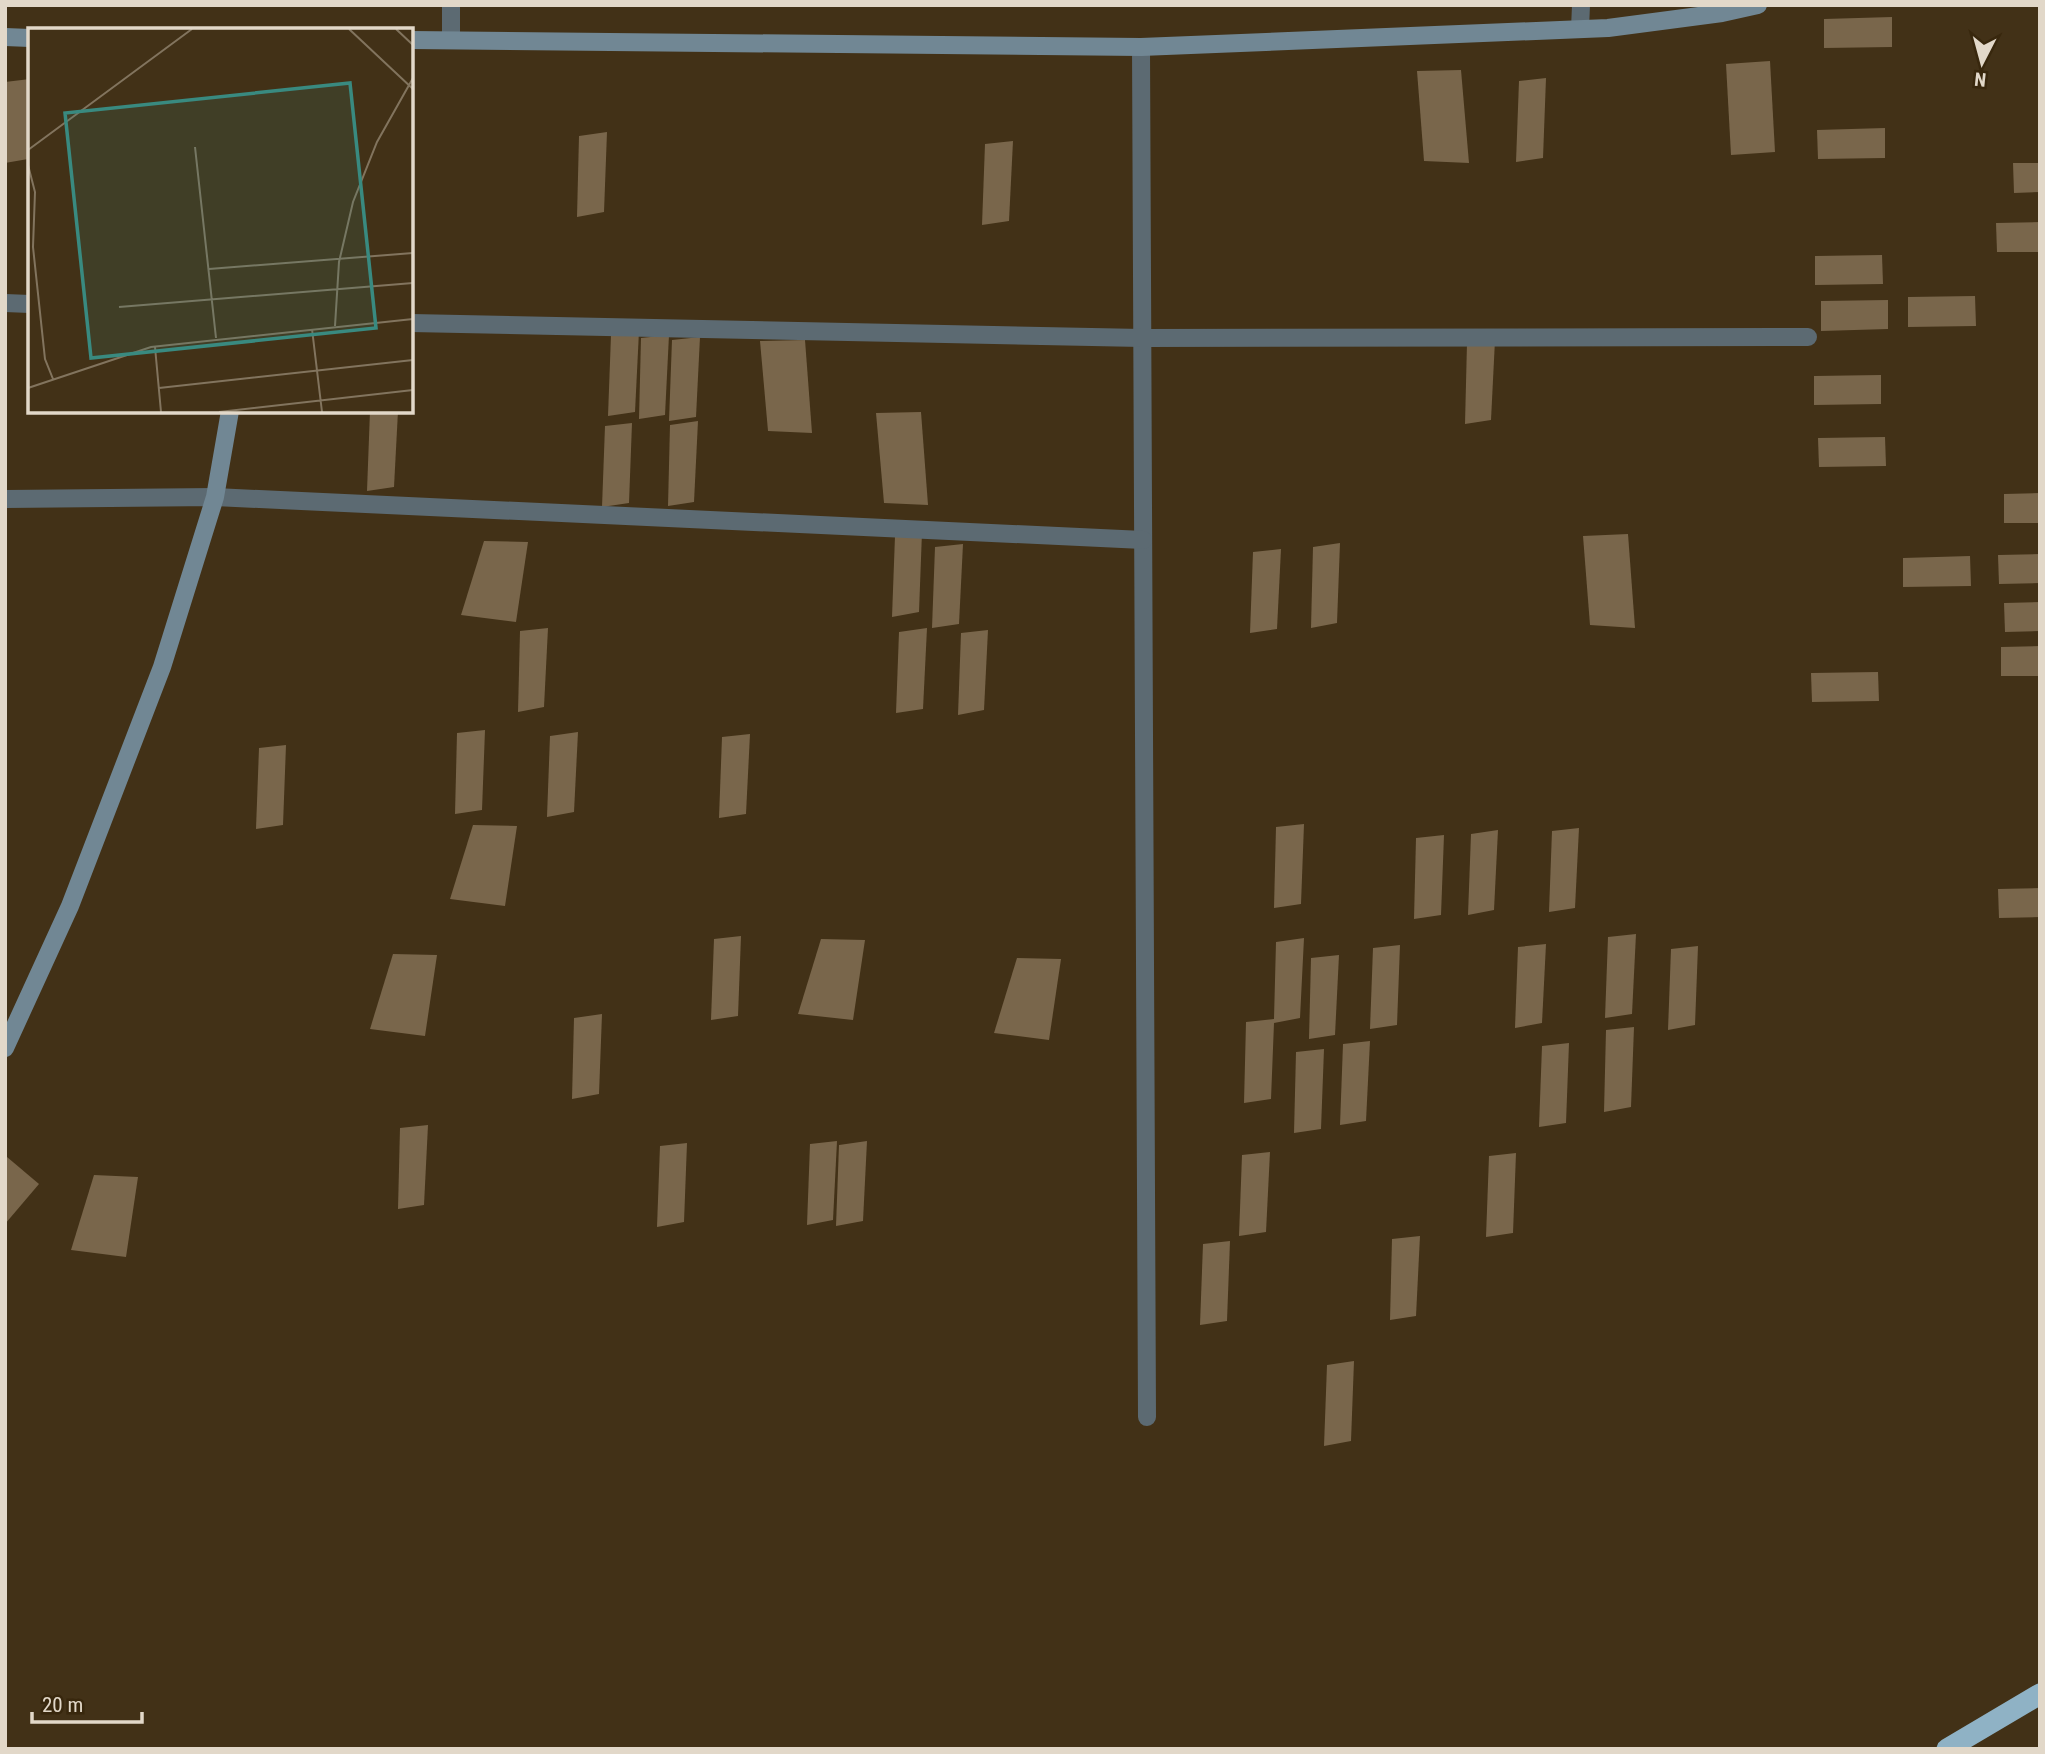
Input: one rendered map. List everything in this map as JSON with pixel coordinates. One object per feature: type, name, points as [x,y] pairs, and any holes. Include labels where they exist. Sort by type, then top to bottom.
[{"type":"highway","points":[[1947,1749],[2040,1695]]},
{"type":"street","points":[[451,5],[451,40]]},
{"type":"street","points":[[1580,29],[1581,5]]},
{"type":"street","points":[[413,40],[1141,47],[1608,28],[1722,13],[1758,5]]},
{"type":"street","points":[[5,37],[28,38]]},
{"type":"street","points":[[1141,47],[1147,1417]]},
{"type":"street","points":[[5,303],[28,304]]},
{"type":"street","points":[[413,323],[1142,338],[1808,337]]},
{"type":"street","points":[[5,1048],[70,906],[162,667],[215,497],[230,413]]},
{"type":"street","points":[[5,499],[215,497],[1143,540]]},
{"type":"building","points":[[1892,17],[1892,47],[1824,48],[1824,19]]},
{"type":"building","points":[[1770,61],[1775,152],[1731,155],[1726,64]]},
{"type":"building","points":[[1461,70],[1469,163],[1424,161],[1417,71]]},
{"type":"building","points":[[1546,78],[1543,158],[1516,162],[1519,81]]},
{"type":"building","points":[[28,79],[28,159],[5,163],[5,82]]},
{"type":"building","points":[[1885,128],[1885,158],[1818,159],[1817,130]]},
{"type":"building","points":[[607,132],[604,212],[577,217],[579,136]]},
{"type":"building","points":[[1013,141],[1009,221],[982,225],[985,144]]},
{"type":"building","points":[[2013,163],[2040,163],[2040,192],[2014,193]]},
{"type":"building","points":[[2040,222],[2040,252],[1997,252],[1996,223]]},
{"type":"building","points":[[1882,255],[1883,284],[1815,285],[1815,256]]},
{"type":"building","points":[[1975,296],[1976,326],[1908,327],[1908,297]]},
{"type":"building","points":[[1888,300],[1888,329],[1821,331],[1821,301]]},
{"type":"building","points":[[639,331],[635,412],[608,416],[611,335]]},
{"type":"building","points":[[669,335],[665,415],[639,419],[641,338]]},
{"type":"building","points":[[700,337],[696,417],[669,421],[672,340]]},
{"type":"building","points":[[805,340],[812,433],[768,431],[760,341]]},
{"type":"building","points":[[1495,340],[1491,420],[1465,424],[1467,343]]},
{"type":"building","points":[[1881,375],[1881,404],[1814,405],[1814,376]]},
{"type":"building","points":[[921,412],[928,505],[884,503],[876,413]]},
{"type":"building","points":[[370,413],[398,413],[394,487],[367,491]]},
{"type":"building","points":[[698,421],[694,502],[668,506],[670,425]]},
{"type":"building","points":[[632,423],[629,503],[602,507],[605,426]]},
{"type":"building","points":[[1885,437],[1886,466],[1819,467],[1818,438]]},
{"type":"building","points":[[2040,493],[2040,523],[2004,523],[2004,494]]},
{"type":"building","points":[[922,532],[919,612],[892,617],[895,536]]},
{"type":"building","points":[[1628,534],[1635,628],[1590,625],[1583,536]]},
{"type":"building","points":[[484,541],[528,542],[516,622],[461,615]]},
{"type":"building","points":[[1340,543],[1337,623],[1311,628],[1313,547]]},
{"type":"building","points":[[963,544],[959,624],[932,628],[935,547]]},
{"type":"building","points":[[1281,549],[1277,629],[1250,633],[1253,552]]},
{"type":"building","points":[[2040,554],[2040,583],[1999,584],[1998,555]]},
{"type":"building","points":[[1970,556],[1971,586],[1903,587],[1903,558]]},
{"type":"building","points":[[2040,602],[2040,631],[2005,632],[2004,603]]},
{"type":"building","points":[[548,628],[544,707],[518,712],[520,631]]},
{"type":"building","points":[[927,628],[923,709],[896,713],[899,632]]},
{"type":"building","points":[[988,630],[984,710],[958,715],[961,633]]},
{"type":"building","points":[[2040,646],[2040,676],[2001,676],[2001,647]]},
{"type":"building","points":[[1878,672],[1879,701],[1812,702],[1811,673]]},
{"type":"building","points":[[485,730],[482,810],[455,814],[457,733]]},
{"type":"building","points":[[578,732],[574,812],[547,817],[550,736]]},
{"type":"building","points":[[750,734],[746,814],[719,818],[722,737]]},
{"type":"building","points":[[286,745],[283,825],[256,829],[259,748]]},
{"type":"building","points":[[1304,824],[1301,904],[1274,908],[1276,827]]},
{"type":"building","points":[[473,825],[517,826],[505,906],[450,899]]},
{"type":"building","points":[[1579,828],[1575,908],[1549,912],[1552,831]]},
{"type":"building","points":[[1498,830],[1494,910],[1468,915],[1471,834]]},
{"type":"building","points":[[1444,835],[1441,915],[1414,919],[1416,838]]},
{"type":"building","points":[[2040,888],[2040,917],[1999,918],[1998,889]]},
{"type":"building","points":[[1636,934],[1632,1014],[1605,1018],[1608,937]]},
{"type":"building","points":[[741,936],[738,1016],[711,1020],[714,939]]},
{"type":"building","points":[[1304,938],[1300,1018],[1274,1023],[1271,1099],[1244,1103],[1246,1022],[1274,1019],[1276,942]]},
{"type":"building","points":[[821,939],[865,940],[853,1020],[798,1014]]},
{"type":"building","points":[[1546,944],[1542,1023],[1515,1028],[1518,947]]},
{"type":"building","points":[[1400,945],[1397,1025],[1370,1029],[1373,948]]},
{"type":"building","points":[[1698,946],[1695,1025],[1668,1030],[1671,949]]},
{"type":"building","points":[[393,954],[437,955],[425,1036],[370,1029]]},
{"type":"building","points":[[1339,955],[1335,1035],[1309,1039],[1311,958]]},
{"type":"building","points":[[1017,958],[1061,959],[1049,1040],[994,1033]]},
{"type":"building","points":[[602,1014],[599,1094],[572,1099],[574,1018]]},
{"type":"building","points":[[1634,1027],[1631,1107],[1604,1112],[1606,1030]]},
{"type":"building","points":[[1370,1041],[1366,1121],[1340,1125],[1343,1044]]},
{"type":"building","points":[[1569,1043],[1566,1123],[1539,1127],[1542,1046]]},
{"type":"building","points":[[1324,1049],[1321,1129],[1294,1133],[1296,1052]]},
{"type":"building","points":[[428,1125],[424,1205],[398,1209],[400,1128]]},
{"type":"building","points":[[837,1141],[833,1220],[807,1225],[810,1144]]},
{"type":"building","points":[[867,1141],[863,1221],[836,1226],[839,1145]]},
{"type":"building","points":[[687,1143],[684,1222],[657,1227],[660,1146]]},
{"type":"building","points":[[1270,1152],[1266,1232],[1239,1236],[1242,1155]]},
{"type":"building","points":[[1516,1153],[1513,1233],[1486,1237],[1489,1156]]},
{"type":"building","points":[[7,1157],[39,1184],[5,1224],[5,1159]]},
{"type":"building","points":[[94,1175],[138,1177],[126,1257],[71,1250]]},
{"type":"building","points":[[1420,1236],[1416,1316],[1390,1320],[1392,1239]]},
{"type":"building","points":[[1230,1241],[1227,1321],[1200,1325],[1203,1244]]},
{"type":"building","points":[[1354,1361],[1351,1441],[1324,1446],[1327,1365]]}]
